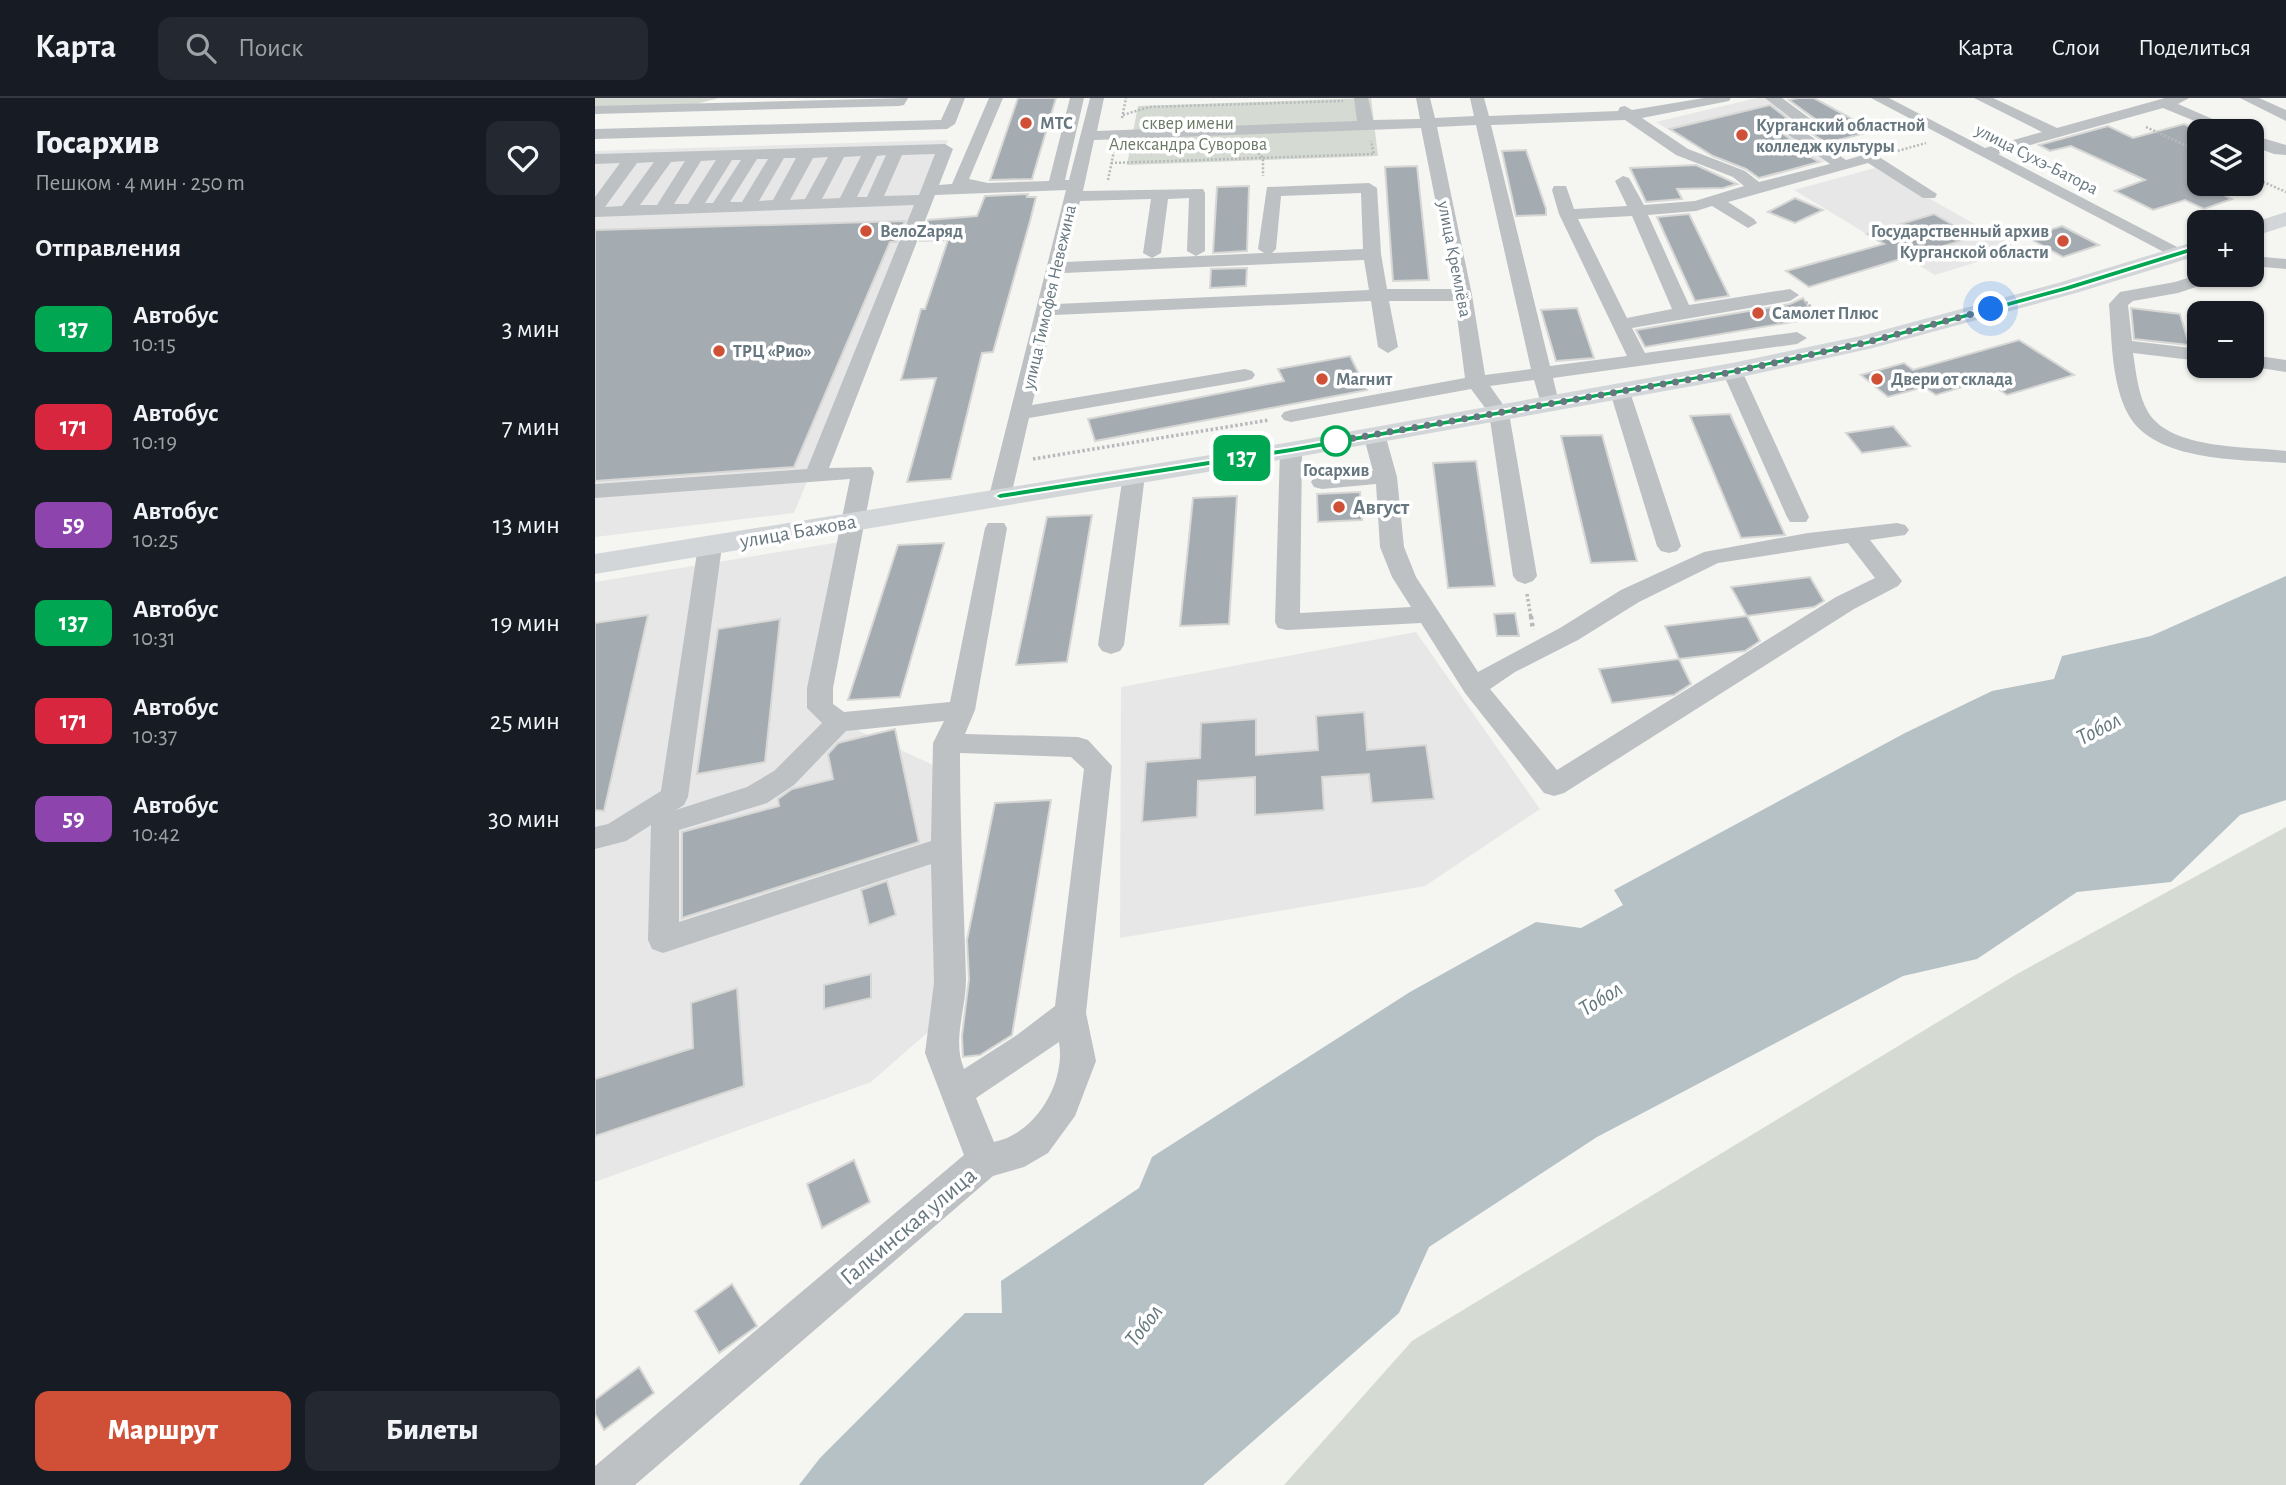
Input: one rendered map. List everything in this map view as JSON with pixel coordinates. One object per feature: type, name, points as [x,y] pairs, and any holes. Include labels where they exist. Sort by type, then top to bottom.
[{"type":"main road","points":[[2264,226],[2286,219]]},
{"type":"main road","name":"улица Бажова","points":[[595,564],[1291,450],[1732,372],[1864,343],[2067,288],[2187,251]]},
{"type":"street","points":[[595,110],[899,102],[901,98]]},
{"type":"street","points":[[595,143],[944,131],[958,98]]},
{"type":"street","points":[[996,98],[959,183],[1066,187],[1105,195],[1197,193],[1196,251]]},
{"type":"street","points":[[1066,187],[1077,98]]},
{"type":"street","name":"улица Тимофея Невежина","points":[[1000,496],[1059,263],[1066,187],[1088,136],[1097,98]]},
{"type":"street","name":"улица Кремлёва","points":[[1423,98],[1463,295],[1476,382],[1499,413]]},
{"type":"street","points":[[1477,98],[1549,403]]},
{"type":"street","points":[[1620,98],[1628,115],[1682,152],[1739,174],[1756,188]]},
{"type":"street","points":[[1088,136],[1628,115],[1666,111],[1724,98]]},
{"type":"street","points":[[1772,98],[1804,120],[1785,126],[1843,165]]},
{"type":"street","name":"улица Сухэ-Батора","points":[[1878,98],[1985,153],[2187,249]]},
{"type":"street","points":[[1981,98],[2056,133]]},
{"type":"street","points":[[1985,153],[2182,98]]},
{"type":"street","points":[[2247,98],[2286,116]]},
{"type":"street","points":[[1361,99],[1366,126]]},
{"type":"street","points":[[2164,103],[2203,119]]},
{"type":"street","points":[[798,128],[813,104]]},
{"type":"street","points":[[636,133],[656,108]]},
{"type":"street","points":[[595,134],[947,124]]},
{"type":"street","points":[[2264,145],[2280,151],[2286,150]]},
{"type":"street","points":[[873,202],[897,149]]},
{"type":"street","points":[[597,161],[945,149],[815,476]]},
{"type":"street","points":[[846,203],[872,150]]},
{"type":"street","points":[[811,204],[839,152]]},
{"type":"street","points":[[748,206],[779,153]]},
{"type":"street","points":[[779,205],[807,153]]},
{"type":"street","points":[[718,208],[752,154]]},
{"type":"street","points":[[694,209],[727,155]]},
{"type":"street","points":[[662,210],[696,156]]},
{"type":"street","points":[[627,211],[666,157]]},
{"type":"street","points":[[595,211],[632,158]]},
{"type":"street","points":[[1567,214],[1696,206],[1870,158],[1929,194]]},
{"type":"street","points":[[1623,181],[1683,312]]},
{"type":"street","points":[[595,211],[873,202],[927,195],[1066,187]]},
{"type":"street","points":[[1267,249],[1273,191],[1369,188],[1377,295],[1388,347]]},
{"type":"street","points":[[1560,190],[1567,214],[1621,325],[1646,359]]},
{"type":"street","points":[[1152,253],[1160,194]]},
{"type":"street","points":[[1714,201],[1748,223]]},
{"type":"street","points":[[1059,263],[1196,251],[1372,251]]},
{"type":"street","points":[[1059,263],[1372,251]]},
{"type":"street","points":[[2264,262],[2286,264]]},
{"type":"street","points":[[2187,284],[2127,296],[2118,304],[2122,346],[2138,413],[2155,433],[2193,447],[2286,457]]},
{"type":"street","points":[[1045,310],[1377,295],[1463,295]]},
{"type":"street","points":[[1621,325],[1790,295]]},
{"type":"street","points":[[1291,416],[1476,382],[1797,338]]},
{"type":"street","points":[[2122,346],[2187,354]]},
{"type":"street","points":[[2264,363],[2286,366]]},
{"type":"street","points":[[1732,372],[1798,517]]},
{"type":"street","points":[[1022,413],[1245,375]]},
{"type":"street","points":[[1620,392],[1669,546]]},
{"type":"street","points":[[1499,413],[1525,576]]},
{"type":"street","points":[[1374,434],[1387,477],[1392,547],[1404,577],[1474,687],[1554,786],[1845,603],[1890,581],[1854,535]]},
{"type":"street","points":[[1291,450],[1287,622],[1429,614]]},
{"type":"street","points":[[595,491],[863,472],[820,688],[820,708],[839,722]]},
{"type":"street","points":[[1111,645],[1135,475]]},
{"type":"street","points":[[1322,482],[1387,477]]},
{"type":"street","points":[[984,1161],[1013,1155],[1036,1142],[1063,1105],[1079,1061],[1070,1013],[1098,766],[1078,747],[947,743],[962,710],[996,528]]},
{"type":"street","points":[[1474,687],[1630,596],[1712,557],[1808,540],[1896,530]]},
{"type":"street","points":[[595,838],[616,833],[674,797],[710,546]]},
{"type":"street","points":[[945,848],[663,940],[665,824],[757,794],[783,778],[839,722],[962,710]]},
{"type":"street","name":"Галкинская улица","points":[[604,1485],[984,1161],[941,1053],[950,983],[945,848],[947,743]]},
{"type":"street","points":[[956,1091],[1004,1064],[1070,1013]]},
{"type":"path","points":[[1123,115],[1149,107],[1361,99]]},
{"type":"path","points":[[2120,115],[2187,146]]},
{"type":"path","points":[[1105,195],[1119,134]]},
{"type":"path","points":[[1870,158],[1952,136]]},
{"type":"path","points":[[1111,163],[1374,154],[1372,141],[1360,142]]},
{"type":"path","points":[[1264,145],[1251,145],[1263,158],[1263,183],[1273,191]]},
{"type":"path","points":[[1333,155],[1341,149]]},
{"type":"path","points":[[1290,157],[1296,150]]},
{"type":"path","points":[[1212,153],[1219,159]]},
{"type":"path","points":[[1185,160],[1191,154]]},
{"type":"path","points":[[1161,155],[1169,161]]},
{"type":"path","points":[[2264,182],[2286,192]]},
{"type":"path","points":[[1009,463],[1291,416]]},
{"type":"path","points":[[1525,576],[1536,651]]},
{"type":"shaded area","name":"Курганский областной колледж культуры","points":[[1765,98],[1812,126],[1797,129],[1841,157],[1765,178],[1689,142],[1656,122]]},
{"type":"shaded area","name":"ТРЦ «Рио»","points":[[948,140],[794,513],[595,537],[595,151]]},
{"type":"shaded area","points":[[1875,168],[2019,249],[1935,275],[1794,190]]},
{"type":"shaded area","points":[[859,539],[816,711],[944,770],[960,1004],[871,1082],[595,1182],[595,582]]},
{"type":"shaded area","points":[[1416,632],[1540,809],[1425,886],[1120,938],[1121,687]]},
{"type":"green space","points":[[595,98],[719,98],[696,104],[595,107]]},
{"type":"green space","name":"сквер имени Александра Суворова","points":[[1371,98],[1378,156],[1127,165],[1138,106]]},
{"type":"green space","points":[[2286,827],[2286,1485],[1284,1485],[1412,1341],[2017,974]]},
{"type":"water","name":"Тобол","points":[[2286,576],[2286,800],[2240,815],[2171,882],[2077,892],[1977,959],[1903,976],[1597,1137],[1429,1247],[1399,1313],[1203,1485],[799,1485],[820,1458],[965,1313],[1002,1313],[1001,1281],[1139,1188],[1152,1157],[1410,992],[1536,922],[1581,928],[1623,905],[1614,890],[1905,733],[1992,691],[2054,679],[2062,656],[2151,636]]},
{"type":"building","points":[[1018,98],[1056,98],[1032,179],[990,180]]},
{"type":"building","points":[[1814,98],[1874,131],[1826,143],[1802,127],[1815,119],[1789,100]]},
{"type":"building","name":"Курганский областной колледж культуры","points":[[1770,105],[1787,118],[1776,124],[1775,128],[1804,149],[1799,150],[1819,162],[1759,178],[1746,169],[1713,156],[1670,129]]},
{"type":"building","points":[[2187,125],[2187,196],[2226,196],[2232,199],[2204,209],[2185,200],[2153,210],[2115,191],[2145,180],[2071,146],[2050,151],[2039,145],[2108,126],[2133,138]]},
{"type":"building","points":[[1526,150],[1546,215],[1516,216],[1502,151]]},
{"type":"building","points":[[1696,165],[1737,184],[1723,188],[1677,189],[1682,199],[1646,202],[1630,168]]},
{"type":"building","points":[[1417,166],[1429,280],[1393,281],[1385,167]]},
{"type":"building","points":[[1249,186],[1247,251],[1213,253],[1217,187]]},
{"type":"building","points":[[1028,194],[1027,197],[1036,197],[1030,221],[993,352],[982,353],[951,479],[907,482],[936,378],[901,380],[921,309],[925,309],[948,240],[920,241],[928,220],[977,216],[985,196]]},
{"type":"building","points":[[1795,198],[1823,210],[1795,223],[1768,212]]},
{"type":"building","points":[[1689,214],[1729,296],[1695,301],[1657,217]]},
{"type":"building","points":[[1934,214],[1974,237],[1904,256],[1809,287],[1786,271],[1884,244],[1867,234]]},
{"type":"building","name":"ТРЦ «Рио»","points":[[905,221],[896,242],[890,242],[794,467],[595,481],[595,230]]},
{"type":"building","points":[[2062,226],[2099,245],[2063,257],[2027,237]]},
{"type":"building","points":[[1247,268],[1246,286],[1210,288],[1211,269]]},
{"type":"building","points":[[1803,298],[1816,318],[1645,347],[1636,330],[1790,304]]},
{"type":"building","points":[[1577,308],[1594,358],[1556,361],[1541,310]]},
{"type":"building","points":[[2131,308],[2180,314],[2187,345],[2134,339]]},
{"type":"building","points":[[2019,340],[2074,375],[2007,395],[1985,380],[1936,395],[1924,387],[1888,397],[1861,375],[1904,363],[1913,370]]},
{"type":"building","points":[[1350,356],[1367,390],[1095,441],[1088,419],[1284,381],[1278,369]]},
{"type":"building","points":[[1730,414],[1785,535],[1741,538],[1690,416]]},
{"type":"building","points":[[1893,426],[1910,446],[1862,453],[1846,433]]},
{"type":"building","points":[[1602,435],[1637,561],[1591,563],[1561,436]]},
{"type":"building","points":[[1476,461],[1495,586],[1448,588],[1433,463]]},
{"type":"building","name":"Август","points":[[1360,492],[1362,520],[1318,522],[1317,494]]},
{"type":"building","points":[[1237,496],[1229,624],[1180,626],[1193,498]]},
{"type":"building","points":[[1092,515],[1067,662],[1016,665],[1047,517]]},
{"type":"building","points":[[944,543],[900,697],[848,700],[898,545]]},
{"type":"building","points":[[1810,577],[1824,601],[1814,607],[1747,616],[1731,587]]},
{"type":"building","points":[[1515,613],[1519,636],[1497,636],[1494,614]]},
{"type":"building","points":[[648,615],[604,811],[595,810],[595,623]]},
{"type":"building","points":[[1747,616],[1760,641],[1745,651],[1679,659],[1665,626]]},
{"type":"building","points":[[780,619],[765,762],[697,774],[718,629]]},
{"type":"building","points":[[1679,659],[1691,684],[1674,695],[1612,703],[1599,669]]},
{"type":"building","points":[[1364,712],[1367,750],[1426,745],[1434,799],[1372,803],[1369,774],[1322,777],[1324,810],[1255,815],[1255,777],[1198,781],[1197,817],[1142,822],[1146,762],[1200,758],[1201,723],[1256,719],[1256,755],[1318,750],[1316,716]]},
{"type":"building","points":[[895,729],[919,842],[682,918],[682,832],[779,806],[778,799],[792,789],[833,779],[828,754],[838,743]]},
{"type":"building","points":[[1051,800],[1012,1035],[980,1055],[963,1057],[962,1036],[969,979],[967,940],[995,803]]},
{"type":"building","points":[[887,881],[896,915],[869,925],[861,890]]},
{"type":"building","points":[[871,974],[871,998],[824,1009],[824,985]]},
{"type":"building","points":[[737,988],[744,1086],[595,1136],[595,1079],[693,1048],[691,1003]]},
{"type":"building","points":[[854,1160],[870,1202],[822,1228],[807,1184]]},
{"type":"building","points":[[732,1284],[757,1326],[719,1353],[695,1311]]},
{"type":"building","points":[[639,1367],[654,1393],[604,1430],[595,1414],[595,1400]]},
{"type":"bus line","name":"137","points":[[1000,496],[1291,450],[1732,372],[1864,343],[2067,288],[2187,251]]},
{"type":"place","name":"МТС","points":[[1026,123]]},
{"type":"place","name":"Курганский областной колледж культуры","points":[[1742,135]]},
{"type":"place","name":"ВелоZаряд","points":[[866,231]]},
{"type":"place","name":"Государственный архив Курганской области","points":[[2063,241]]},
{"type":"place","name":"Самолет Плюс","points":[[1758,313]]},
{"type":"place","name":"ТРЦ «Рио»","points":[[719,351]]},
{"type":"place","name":"Магнит","points":[[1322,379]]},
{"type":"place","name":"Двери от склада","points":[[1877,379]]},
{"type":"place","name":"Госархив","points":[[1336,441]]},
{"type":"place","name":"Август","points":[[1339,507]]},
{"type":"route","points":[[1336,441],[1332,442],[1732,372],[1864,343],[1991,309]]}]
